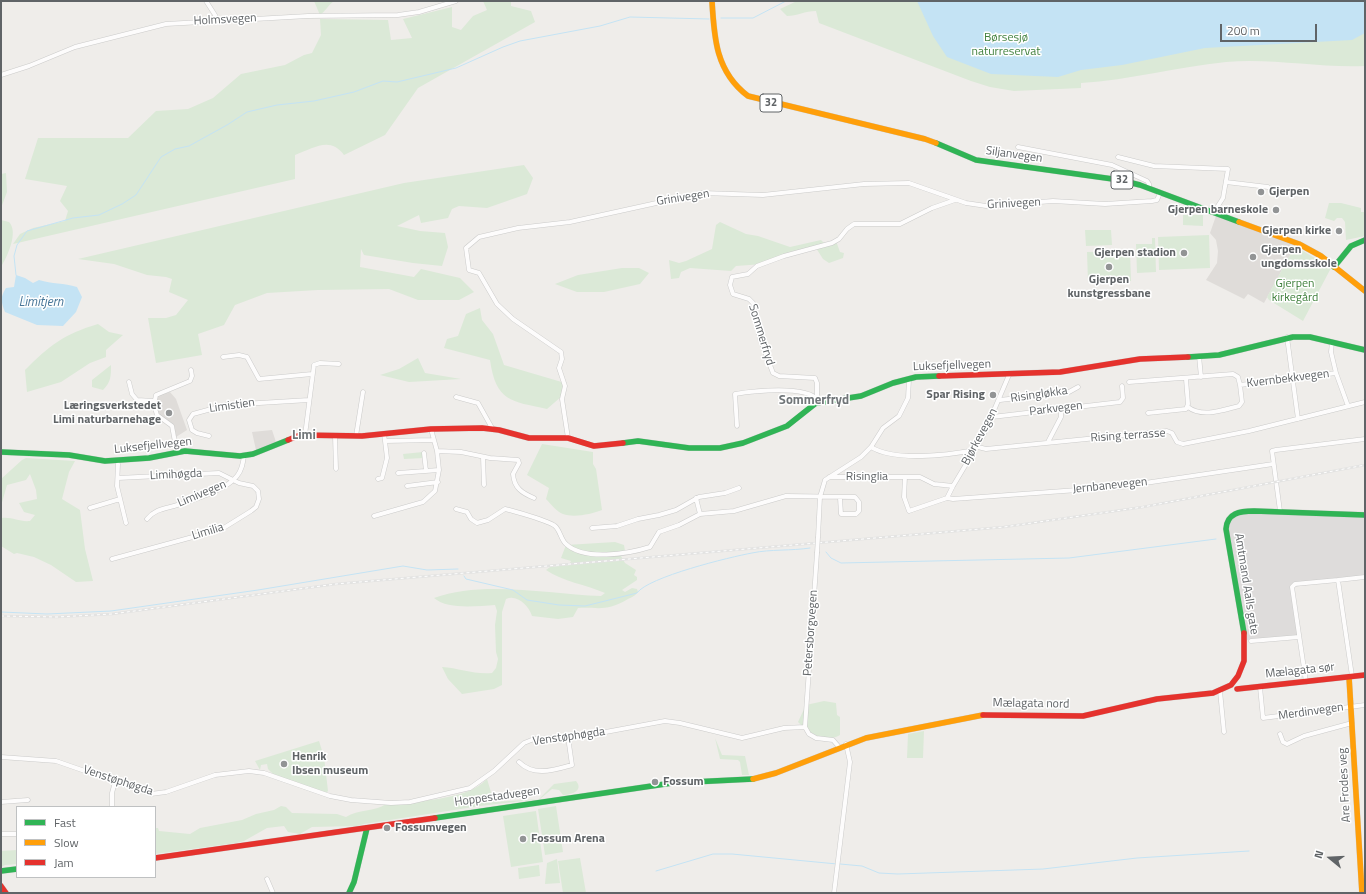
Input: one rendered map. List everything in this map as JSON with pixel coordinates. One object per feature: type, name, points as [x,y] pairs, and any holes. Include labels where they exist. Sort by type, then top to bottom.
[{"type":"main road","name":"Siljanvegen","points":[[712,1],[716,41],[723,65],[734,86],[748,96],[925,139],[976,160],[1120,180],[1149,188],[1299,244],[1334,266],[1365,291]]},
{"type":"main road","points":[[1334,266],[1351,246],[1365,240]]},
{"type":"main road","name":"Luksefjellvegen","points":[[1,452],[69,455],[105,461],[149,458],[195,451],[230,456],[244,456],[253,454],[294,437],[305,435],[384,438],[431,429],[492,428],[529,438],[568,438],[598,447],[638,441],[689,448],[726,448],[749,441],[787,426],[818,400],[861,396],[909,379],[928,376],[1009,375],[1066,372],[1150,358],[1199,356],[1232,352],[1287,337],[1303,336],[1365,350]]},
{"type":"main road","name":"Amtmand Aalls gate","points":[[1222,690],[1235,680],[1241,671],[1245,649],[1226,523],[1230,516],[1238,512],[1280,511],[1365,515]]},
{"type":"main road","name":"Mælagata sør","points":[[1237,689],[1365,675]]},
{"type":"main road","name":"Are Frodes veg","points":[[1350,677],[1362,893]]},
{"type":"main road","name":"Mælagata nord","points":[[839,747],[883,734],[976,715],[1001,714],[1083,716],[1157,699],[1222,690]]},
{"type":"main road","name":"Hoppestadvegen","points":[[156,858],[681,782],[753,779],[776,773],[839,747]]},
{"type":"main road","points":[[349,893],[354,882],[367,828]]},
{"type":"main road","points":[[1,871],[16,869]]},
{"type":"main road","points":[[1,886],[6,893]]},
{"type":"street","points":[[206,1],[215,15],[216,20]]},
{"type":"street","name":"Holmsvegen","points":[[1,75],[29,66],[75,47],[145,28],[181,22],[343,14],[398,15],[419,12],[456,1]]},
{"type":"street","points":[[1018,147],[1112,165],[1147,181],[1149,188]]},
{"type":"street","points":[[1118,157],[1154,166],[1228,169],[1223,198],[1214,212]]},
{"type":"street","points":[[1226,182],[1268,187]]},
{"type":"street","name":"Grinivegen","points":[[568,438],[562,406],[562,396],[565,386],[559,368],[562,359],[561,352],[513,319],[497,304],[479,273],[469,270],[466,248],[473,241],[486,235],[518,228],[570,222],[702,192],[763,195],[864,184],[908,183],[955,200],[993,206],[1064,201],[1114,204],[1155,201],[1160,193]]},
{"type":"street","name":"Sommerfryd","points":[[818,400],[817,383],[815,378],[779,376],[773,373],[760,339],[753,303],[749,299],[734,294],[730,285],[730,280],[734,276],[748,274],[757,266],[791,254],[832,243],[839,239],[847,229],[854,224],[900,224],[932,208],[955,200]]},
{"type":"street","points":[[1287,337],[1298,419]]},
{"type":"street","points":[[1332,342],[1331,352],[1336,373]]},
{"type":"street","points":[[223,357],[239,355],[247,357],[259,379],[312,374]]},
{"type":"street","points":[[1129,382],[1202,377],[1199,356]]},
{"type":"street","points":[[305,435],[312,374],[316,363],[339,364]]},
{"type":"street","points":[[176,453],[173,428],[170,424],[157,415],[154,401],[156,395],[190,381],[192,376],[190,370]]},
{"type":"street","name":"Kvernbekkvegen","points":[[1202,377],[1236,375],[1240,385],[1336,373],[1348,406]]},
{"type":"street","name":"Bjørkevegen","points":[[948,498],[953,486],[977,449],[1000,400],[1009,375]]},
{"type":"street","points":[[829,477],[861,457],[871,447],[884,428],[902,411],[908,398],[909,379]]},
{"type":"street","points":[[1186,379],[1188,407],[1194,412],[1202,413],[1239,406],[1242,402],[1240,385]]},
{"type":"street","points":[[129,382],[132,394],[137,400],[154,401]]},
{"type":"street","name":"Parkvegen","points":[[992,417],[1120,402],[1122,398],[1122,386]]},
{"type":"street","name":"Risingløkka","points":[[1000,400],[1070,392],[1078,387]]},
{"type":"street","points":[[737,426],[735,394],[782,391],[804,393],[818,400]]},
{"type":"street","points":[[356,436],[363,392]]},
{"type":"street","points":[[456,397],[478,403],[492,428]]},
{"type":"street","name":"Limistien","points":[[209,436],[192,430],[189,420],[193,414],[226,405],[309,400]]},
{"type":"street","name":"Rising terrasse","points":[[871,447],[883,453],[934,456],[977,449],[1167,431],[1172,433],[1179,443],[1184,444],[1249,431],[1365,402]]},
{"type":"street","points":[[1148,413],[1185,409],[1188,407]]},
{"type":"street","points":[[1048,442],[1061,417],[1061,409]]},
{"type":"street","points":[[374,516],[423,502],[435,491],[438,482],[439,470],[437,451],[431,429]]},
{"type":"street","points":[[335,436],[336,469]]},
{"type":"street","points":[[378,479],[382,478],[387,458],[384,438],[434,440]]},
{"type":"street","points":[[1280,511],[1272,464],[1272,453],[1276,450],[1365,439]]},
{"type":"street","points":[[437,451],[461,452],[483,457],[518,460],[513,474],[518,490],[534,498]]},
{"type":"street","points":[[424,454],[426,471]]},
{"type":"street","name":"Limivegen","points":[[147,519],[157,511],[208,493],[234,480],[241,470],[244,456]]},
{"type":"street","points":[[483,457],[484,485]]},
{"type":"street","points":[[118,464],[117,486],[126,523]]},
{"type":"street","name":"Jernbanevegen","points":[[948,498],[952,499],[1133,486],[1272,464]]},
{"type":"street","points":[[399,471],[439,470]]},
{"type":"street","name":"Limihøgda","points":[[118,478],[219,473],[234,480]]},
{"type":"street","name":"Risinglia","points":[[829,477],[920,477],[934,484],[953,486]]},
{"type":"street","name":"Petersborgvegen","points":[[805,727],[820,497],[825,480],[829,477]]},
{"type":"street","name":"Risinglia","points":[[905,477],[904,497],[909,511],[948,498]]},
{"type":"street","name":"Limilia","points":[[112,559],[228,527],[256,507],[259,499],[258,491],[253,486],[234,480]]},
{"type":"street","points":[[407,486],[438,482]]},
{"type":"street","points":[[592,528],[617,526],[638,519],[659,515],[676,510],[696,498],[725,493],[739,488]]},
{"type":"street","points":[[456,509],[467,512],[471,519],[477,523],[488,520],[505,509],[549,523],[556,528],[565,544],[588,554],[599,556],[650,547],[660,532],[679,525],[700,514],[734,511],[786,496],[857,498],[860,502],[859,511],[856,514],[841,514],[840,498]]},
{"type":"street","points":[[696,498],[700,514]]},
{"type":"street","points":[[90,508],[120,499]]},
{"type":"street","points":[[1306,682],[1293,585],[1365,577]]},
{"type":"street","name":"Are Frodes veg","points":[[1338,580],[1350,677]]},
{"type":"street","name":"Amtmand Aalls gate","points":[[1251,641],[1299,637]]},
{"type":"street","name":"Merdinvegen","points":[[1260,687],[1263,718],[1365,705]]},
{"type":"street","points":[[1222,690],[1224,732]]},
{"type":"street","name":"Venstøphøgda","points":[[1,757],[56,761],[115,782],[155,794],[216,774],[256,771],[330,796],[350,800],[404,803],[470,788],[494,771],[524,743],[541,738],[568,737],[665,721],[680,723],[742,738],[775,730],[805,727]]},
{"type":"street","points":[[1280,734],[1283,742],[1287,744],[1304,736],[1352,723]]},
{"type":"street","points":[[805,727],[812,736],[833,740],[839,747]]},
{"type":"street","points":[[519,762],[527,768],[541,772],[572,765],[568,737]]},
{"type":"street","points":[[834,893],[850,762],[846,744]]},
{"type":"street","points":[[112,806],[112,793],[115,782]]},
{"type":"street","points":[[1,802],[28,800]]},
{"type":"street","points":[[1,834],[16,834]]},
{"type":"street","points":[[268,879],[273,893]]},
{"type":"shaded area","name":"Gjerpen ungdomsskole","points":[[1217,213],[1244,222],[1295,246],[1264,303],[1248,294],[1244,299],[1206,280],[1217,263],[1218,251],[1216,240],[1210,233]]},
{"type":"shaded area","name":"Læringsverkstedet Limi naturbarnehage","points":[[170,392],[176,399],[187,430],[176,437],[174,426],[158,415],[155,405],[158,395]]},
{"type":"shaded area","points":[[272,430],[276,442],[256,450],[252,432]]},
{"type":"shaded area","points":[[1235,513],[1365,515],[1365,577],[1292,587],[1299,637],[1245,640],[1227,520]]},
{"type":"green space","points":[[314,1],[334,1],[320,15]]},
{"type":"green space","points":[[483,1],[511,1],[511,6],[531,11],[535,22],[418,88],[385,135],[344,155],[339,149],[333,146],[321,145],[295,155],[295,179],[13,244],[20,234],[33,228],[65,221],[68,211],[60,201],[67,186],[25,179],[38,138],[128,138],[156,111],[188,109],[213,98],[241,74],[285,65],[304,55],[312,53],[321,35],[320,19],[388,20],[391,40],[412,38],[403,19],[452,7],[452,27],[461,30],[473,16],[487,10]]},
{"type":"green space","name":"Børsesjø naturreservat","points":[[797,1],[1365,1],[1365,66],[1330,66],[1261,61],[1226,62],[1117,79],[1081,83],[1081,88],[1014,91],[990,87],[971,81],[819,23],[816,11],[787,16],[780,9]]},
{"type":"green space","points":[[524,165],[533,178],[527,194],[487,208],[459,206],[452,209],[448,218],[421,223],[419,215],[397,226],[420,231],[445,233],[448,247],[442,266],[364,255],[361,249],[360,267],[414,277],[421,269],[460,278],[474,292],[459,300],[418,300],[389,289],[318,290],[267,293],[235,305],[224,325],[198,334],[202,355],[156,363],[148,318],[166,318],[176,315],[188,300],[169,292],[172,279],[147,275],[114,264],[78,259],[404,183]]},
{"type":"green space","points":[[6,173],[7,192],[1,208],[1,174]]},
{"type":"green space","points":[[1329,203],[1341,203],[1361,208],[1361,212],[1365,212],[1365,236],[1346,240],[1345,222],[1342,218],[1337,218],[1334,221],[1325,218]]},
{"type":"green space","points":[[1183,215],[1203,215],[1203,226],[1183,225]]},
{"type":"green space","points":[[1,220],[9,222],[12,226],[13,232],[11,244],[1,267]]},
{"type":"green space","points":[[720,222],[746,234],[758,236],[790,247],[821,240],[825,244],[836,241],[840,252],[844,253],[843,258],[829,263],[823,259],[816,248],[763,264],[736,266],[731,271],[690,268],[681,272],[679,278],[671,279],[669,260],[679,263],[712,249],[716,225]]},
{"type":"green space","points":[[1085,230],[1111,230],[1112,245],[1086,246]]},
{"type":"green space","name":"Gjerpen stadion","points":[[1209,235],[1210,268],[1159,270],[1158,237]]},
{"type":"green space","points":[[1152,238],[1155,238],[1156,272],[1137,273],[1136,244],[1152,244]]},
{"type":"green space","name":"Gjerpen kirkegård","points":[[1295,246],[1331,268],[1303,321],[1269,300],[1267,297]]},
{"type":"green space","name":"Gjerpen kunstgressbane","points":[[1130,251],[1131,281],[1088,282],[1087,252]]},
{"type":"green space","points":[[622,268],[639,268],[649,273],[640,284],[604,292],[577,292],[555,284],[578,275]]},
{"type":"green space","points":[[480,308],[482,320],[493,334],[504,365],[565,383],[562,396],[547,409],[515,401],[501,392],[496,384],[490,360],[444,348],[447,339],[458,336],[466,314]]},
{"type":"green space","points":[[98,324],[109,332],[123,335],[106,350],[106,357],[90,363],[61,382],[27,392],[25,370],[58,342],[76,332]]},
{"type":"green space","points":[[418,358],[425,373],[461,379],[409,382],[380,375],[399,369]]},
{"type":"green space","points":[[111,365],[110,379],[106,387],[103,390],[92,387],[92,380]]},
{"type":"green space","points":[[542,444],[593,452],[593,464],[596,469],[602,510],[572,516],[563,514],[554,508],[546,499],[549,488],[527,475]]},
{"type":"green space","points":[[423,452],[424,458],[404,459],[403,454]]},
{"type":"green space","points":[[26,458],[75,461],[69,472],[62,499],[80,510],[85,549],[93,581],[76,582],[51,565],[34,557],[17,553],[14,554],[1,546],[1,516],[2,518],[30,521],[35,515],[24,512],[19,503],[37,499],[36,490],[30,474],[26,480],[7,485],[1,506],[1,479]]},
{"type":"green space","points":[[615,542],[624,545],[625,551],[621,556],[625,563],[636,570],[634,575],[637,577],[637,580],[622,590],[625,592],[632,588],[637,589],[638,592],[636,594],[614,606],[578,608],[573,617],[558,619],[532,616],[528,608],[522,602],[514,598],[506,599],[502,612],[502,685],[494,689],[462,694],[448,679],[442,667],[486,673],[492,673],[496,668],[498,659],[496,652],[495,625],[497,611],[495,605],[455,606],[440,602],[434,598],[473,590],[494,589],[601,596],[605,593],[559,577],[546,570],[550,567],[569,565],[571,561],[561,558],[566,545]]},
{"type":"green space","points":[[824,701],[836,703],[837,715],[840,717],[840,735],[823,738],[807,730],[798,722],[806,705]]},
{"type":"green space","points":[[924,731],[923,758],[907,758],[908,734]]},
{"type":"green space","points":[[715,738],[722,755],[745,756],[749,775],[742,775],[740,762],[738,760],[720,759]]},
{"type":"green space","points":[[319,741],[324,757],[328,791],[326,793],[274,775],[268,769],[267,764],[261,765],[260,770],[255,761]]},
{"type":"green space","points":[[487,779],[494,802],[539,799],[554,784],[576,781],[579,787],[573,793],[566,795],[563,795],[559,790],[552,789],[540,799],[480,806],[357,826],[312,827],[300,834],[288,832],[284,826],[267,828],[244,841],[236,843],[156,854],[156,828],[158,828],[159,831],[190,834],[200,828],[242,820],[256,814],[274,810],[281,806],[286,807],[292,813],[337,814],[346,817],[351,814],[382,807],[386,804],[425,801],[454,796],[467,792]]},
{"type":"green space","points":[[556,806],[563,852],[545,855],[538,809]]},
{"type":"green space","name":"Fossum Arena","points":[[536,811],[543,862],[511,867],[503,816]]},
{"type":"green space","points":[[16,850],[16,864],[1,867],[1,851]]},
{"type":"green space","points":[[580,858],[586,893],[563,893],[558,861]]},
{"type":"green space","points":[[557,859],[560,883],[545,884],[547,863]]},
{"type":"green space","points":[[539,865],[540,876],[519,879],[518,868]]},
{"type":"water","name":"Børsesjø naturreservat","points":[[917,1],[1365,1],[1365,33],[1352,40],[1205,48],[1122,65],[1081,70],[1058,77],[991,74],[947,57],[933,36]]},
{"type":"water","name":"Limitjern","points":[[16,275],[33,283],[39,280],[77,287],[82,297],[76,312],[63,326],[37,325],[5,312],[2,297],[6,288],[14,287]]},
{"type":"waterway","points":[[721,18],[753,18],[786,1]]},
{"type":"waterway","points":[[16,275],[14,256],[17,245],[27,231],[73,218],[99,215],[122,204],[136,195],[161,157],[175,149],[189,146],[247,112],[277,105],[314,101],[354,92],[383,81],[397,82],[456,68],[520,41],[600,26],[630,17],[709,19]]},
{"type":"waterway","points":[[826,552],[831,558],[841,563],[1069,558],[1216,539]]},
{"type":"waterway","points":[[464,576],[466,579],[513,590],[527,600],[559,605],[585,606],[637,593],[644,587],[672,574],[690,568],[741,555],[774,550],[810,548]]},
{"type":"waterway","points":[[1,612],[47,614],[111,611],[258,590],[403,566],[427,570],[458,569]]},
{"type":"waterway","points":[[840,864],[862,866],[879,873],[898,874],[1043,869],[1137,858],[1249,851]]},
{"type":"waterway","points":[[656,871],[713,854],[732,854],[837,864]]},
{"type":"railway","points":[[1,616],[57,617],[112,614],[336,584],[1004,527],[1143,507],[1365,465]]},
{"type":"traffic: fast","points":[[936,143],[976,160],[1120,180],[1140,185],[1239,222]]},
{"type":"traffic: fast","points":[[1334,267],[1351,246],[1365,240]]},
{"type":"traffic: fast","points":[[1188,357],[1219,355],[1293,337],[1310,337],[1365,350]]},
{"type":"traffic: fast","points":[[623,443],[638,441],[689,448],[720,448],[743,443],[787,426],[816,403],[861,396],[893,383],[916,377],[939,376]]},
{"type":"traffic: fast","points":[[1,452],[69,455],[105,461],[149,458],[185,451],[240,456],[253,454],[288,440]]},
{"type":"traffic: fast","points":[[1244,633],[1226,529],[1229,519],[1232,516],[1239,512],[1254,511],[1365,515]]},
{"type":"traffic: fast","points":[[435,818],[672,783],[753,779]]},
{"type":"traffic: fast","points":[[349,893],[354,882],[367,828]]},
{"type":"traffic: fast","points":[[1,871],[16,869]]},
{"type":"traffic: slow","points":[[712,1],[716,41],[723,65],[737,87],[748,96],[925,139],[936,143]]},
{"type":"traffic: slow","points":[[1239,222],[1299,244],[1321,256],[1365,291]]},
{"type":"traffic: slow","points":[[1349,677],[1362,893]]},
{"type":"traffic: slow","points":[[753,779],[776,773],[866,738],[983,715]]},
{"type":"traffic: jam","points":[[939,376],[1060,372],[1140,359],[1188,357]]},
{"type":"traffic: jam","points":[[288,440],[300,435],[362,436],[431,429],[482,428],[499,430],[529,438],[568,438],[594,446],[623,443]]},
{"type":"traffic: jam","points":[[983,715],[1083,716],[1157,699],[1213,693],[1231,685],[1238,676],[1244,661],[1244,633]]},
{"type":"traffic: jam","points":[[1237,689],[1365,675]]},
{"type":"traffic: jam","points":[[156,858],[435,818]]},
{"type":"traffic: jam","points":[[1,886],[6,893]]},
{"type":"place","name":"Gjerpen","points":[[1261,192]]},
{"type":"place","name":"Gjerpen barneskole","points":[[1276,210]]},
{"type":"place","name":"Gjerpen kirke","points":[[1339,231]]},
{"type":"place","name":"Gjerpen stadion","points":[[1184,253]]},
{"type":"place","name":"Gjerpen ungdomsskole","points":[[1253,257]]},
{"type":"place","name":"Gjerpen kunstgressbane","points":[[1109,267]]},
{"type":"place","name":"Spar Rising","points":[[993,395]]},
{"type":"place","name":"Læringsverkstedet Limi naturbarnehage","points":[[169,413]]},
{"type":"place","name":"Henrik Ibsen museum","points":[[284,764]]},
{"type":"place","name":"Fossum","points":[[655,782]]},
{"type":"place","name":"Fossumvegen","points":[[387,828]]},
{"type":"place","name":"Fossum Arena","points":[[523,839]]},
{"type":"district","name":"Sommerfryd","points":[[814,401]]},
{"type":"district","name":"Limi","points":[[304,436]]}]
